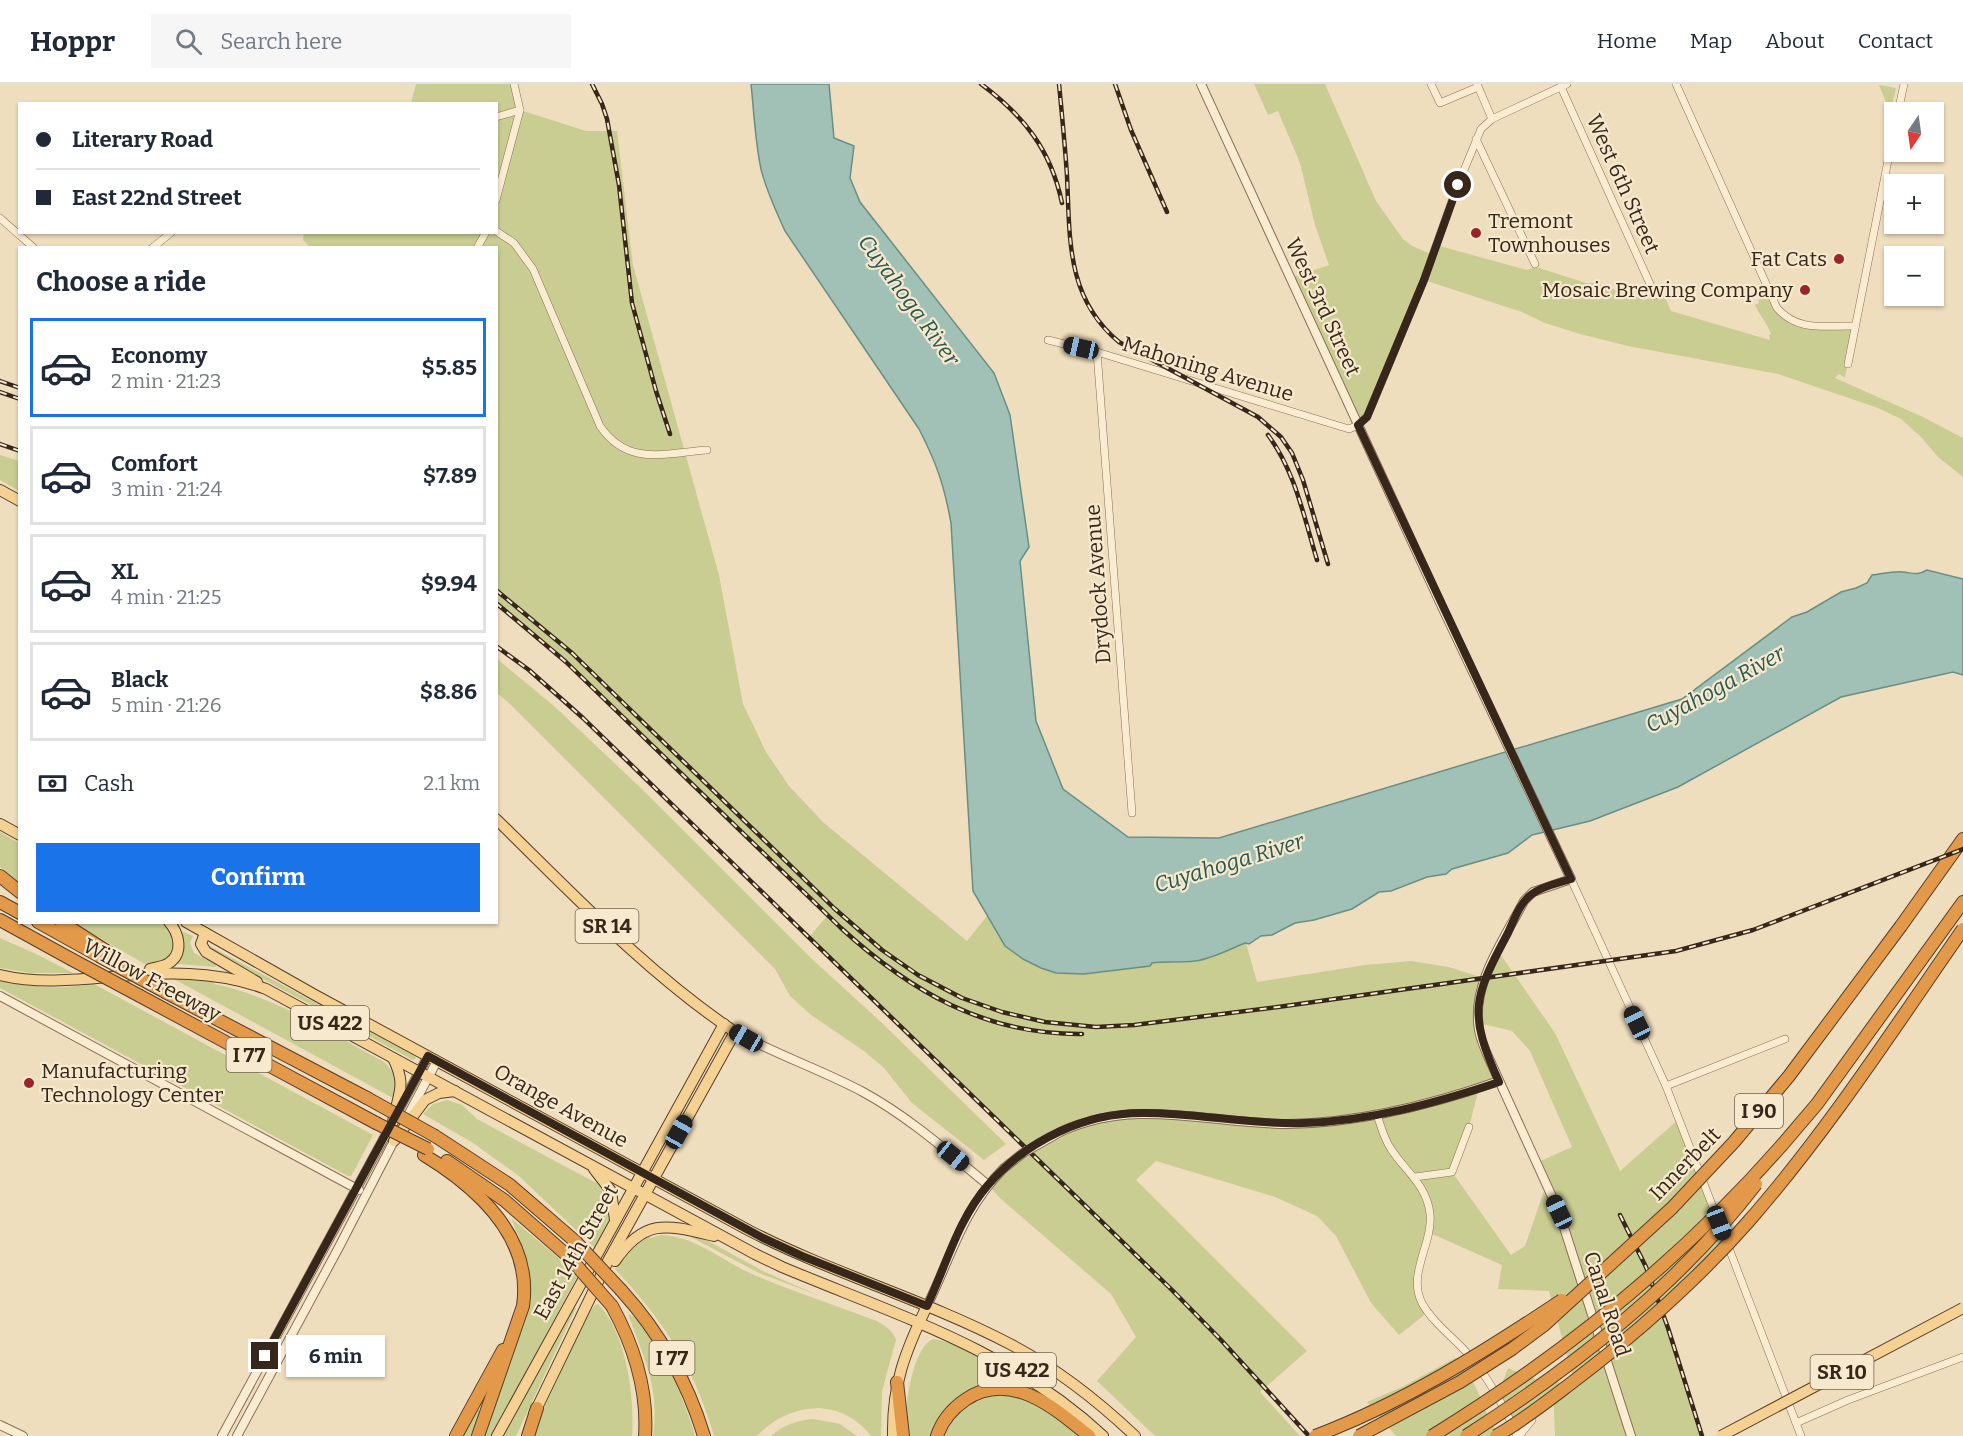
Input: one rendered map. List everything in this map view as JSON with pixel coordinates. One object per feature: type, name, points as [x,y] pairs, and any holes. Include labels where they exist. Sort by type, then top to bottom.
[{"type":"highway","name":"Innerbelt","points":[[1359,1436],[1460,1382],[1512,1349],[1543,1326],[1672,1208],[1734,1142],[1789,1076],[1963,839]]},
{"type":"highway","points":[[0,876],[18,890]]},
{"type":"highway","points":[[0,902],[18,912]]},
{"type":"highway","points":[[1432,1436],[1517,1380],[1626,1298],[1728,1205],[1816,1104],[1963,902]]},
{"type":"highway","name":"Willow Freeway","points":[[0,920],[426,1152]]},
{"type":"highway","name":"Willow Freeway","points":[[42,924],[105,955]]},
{"type":"highway","points":[[64,924],[105,955]]},
{"type":"highway","points":[[0,929],[48,946]]},
{"type":"highway","points":[[1496,1436],[1543,1405],[1650,1320],[1748,1222],[1818,1135],[1963,929]]},
{"type":"highway","name":"I 77","points":[[105,955],[253,1032],[316,1071],[435,1136],[510,1185],[576,1242],[655,1331],[671,1356],[690,1396],[704,1436]]},
{"type":"highway","points":[[1466,1436],[1533,1392],[1620,1323],[1671,1278],[1732,1215],[1760,1179],[1782,1145]]},
{"type":"highway","points":[[426,1152],[476,1194],[501,1220],[513,1238],[525,1278],[520,1317],[478,1436]]},
{"type":"highway","name":"I 77","points":[[426,1152],[504,1200],[569,1257],[612,1306],[627,1336],[638,1367],[644,1402],[645,1436]]},
{"type":"highway","points":[[1315,1436],[1352,1422],[1456,1367],[1596,1277]]},
{"type":"highway","points":[[456,1436],[520,1317]]},
{"type":"highway","points":[[897,1382],[903,1436]]},
{"type":"highway","points":[[937,1436],[946,1418],[963,1401],[984,1391],[1005,1389],[1022,1392],[1039,1399],[1089,1436]]},
{"type":"highway","points":[[528,1436],[537,1408]]},
{"type":"main road","points":[[0,490],[18,500]]},
{"type":"main road","name":"SR 14","points":[[498,821],[638,954],[683,993],[735,1032]]},
{"type":"main road","points":[[0,824],[18,834]]},
{"type":"main road","points":[[111,977],[170,963],[177,952],[178,940],[176,931],[171,924]]},
{"type":"main road","name":"Orange Avenue","points":[[190,924],[642,1173],[789,1251],[927,1306]]},
{"type":"main road","points":[[206,933],[201,944],[206,952],[279,996]]},
{"type":"main road","name":"Orange Avenue","points":[[0,975],[41,982],[168,973],[238,979],[279,996],[782,1267],[919,1323]]},
{"type":"main road","name":"East 14th Street","points":[[497,1436],[724,1024]]},
{"type":"main road","name":"East 14th Street","points":[[522,1436],[608,1261],[735,1032]]},
{"type":"main road","points":[[393,1057],[402,1083],[393,1122]]},
{"type":"main road","points":[[394,1141],[425,1100],[439,1093],[456,1091]]},
{"type":"main road","points":[[590,1165],[611,1191],[615,1221]]},
{"type":"main road","points":[[589,1301],[625,1247],[648,1230],[675,1227],[729,1240]]},
{"type":"main road","points":[[893,1436],[897,1382],[903,1361],[927,1306]]},
{"type":"main road","name":"US 422","points":[[927,1306],[997,1337],[1048,1367],[1097,1402],[1135,1436]]},
{"type":"main road","name":"SR 10","points":[[1721,1436],[1963,1308]]},
{"type":"main road","name":"US 422","points":[[919,1323],[974,1347],[1021,1372],[1061,1400],[1103,1436]]},
{"type":"street","points":[[498,192],[520,110],[514,84]]},
{"type":"street","name":"West 3rd Street","points":[[1201,84],[1666,1086],[1801,1436]]},
{"type":"street","points":[[1431,84],[1440,104],[1477,86],[1492,119]]},
{"type":"street","points":[[1676,84],[1778,308],[1786,318],[1804,326],[1855,326]]},
{"type":"street","points":[[1900,102],[1904,84]]},
{"type":"street","points":[[1358,425],[1367,417],[1415,302],[1476,139],[1485,124],[1564,85]]},
{"type":"street","name":"West 6th Street","points":[[1564,85],[1655,295]]},
{"type":"street","points":[[498,116],[520,110]]},
{"type":"street","points":[[1476,139],[1535,264]]},
{"type":"street","points":[[1848,364],[1888,162]]},
{"type":"street","points":[[0,218],[18,234]]},
{"type":"street","points":[[498,232],[514,243],[533,270],[600,426],[607,437],[624,450],[644,455],[707,450]]},
{"type":"street","points":[[18,234],[32,246]]},
{"type":"street","points":[[154,246],[170,234]]},
{"type":"street","name":"Mahoning Avenue","points":[[1048,340],[1097,352],[1349,429],[1358,425]]},
{"type":"street","name":"Drydock Avenue","points":[[1097,352],[1132,813]]},
{"type":"street","name":"Canal Road","points":[[1571,879],[1533,892],[1524,901],[1482,986],[1478,1003],[1480,1032],[1499,1082],[1559,1212],[1631,1436]]},
{"type":"street","points":[[0,996],[366,1194]]},
{"type":"street","points":[[735,1032],[838,1079],[878,1101],[905,1118],[988,1185]]},
{"type":"street","points":[[1666,1086],[1785,1039]]},
{"type":"street","points":[[222,1436],[356,1188],[393,1122],[433,1058]]},
{"type":"street","points":[[237,1436],[394,1141],[424,1074]]},
{"type":"street","points":[[927,1306],[964,1221],[988,1185],[1003,1169],[1028,1149],[1062,1131],[1098,1118],[1137,1113],[1172,1114],[1249,1123],[1286,1124],[1331,1121],[1377,1115],[1418,1106],[1499,1082]]},
{"type":"street","points":[[1377,1115],[1390,1148],[1415,1177],[1425,1194],[1430,1213],[1430,1233],[1418,1270],[1416,1285],[1421,1301],[1431,1317],[1469,1355],[1488,1382],[1518,1436],[1532,1420]]},
{"type":"street","points":[[1415,1177],[1452,1172],[1469,1127]]},
{"type":"street","points":[[1796,1423],[1848,1400],[1963,1357]]},
{"type":"street","points":[[0,1425],[23,1436]]},
{"type":"green space","points":[[416,84],[514,84],[520,110],[586,131],[617,131],[633,265],[719,575],[743,704],[766,752],[789,786],[824,823],[967,941],[987,916],[1007,947],[1025,960],[1044,968],[1084,973],[1166,961],[1185,963],[1246,943],[1257,982],[1365,965],[1411,961],[1449,967],[1483,978],[1498,951],[1555,1033],[1620,1171],[1679,1119],[1727,1243],[1662,1310],[1702,1436],[1555,1436],[1553,1388],[1524,1426],[1519,1428],[1514,1426],[1500,1389],[1508,1368],[1545,1383],[1558,1382],[1565,1387],[1574,1381],[1549,1291],[1498,1289],[1502,1265],[1430,1233],[1416,1285],[1428,1312],[1399,1335],[1371,1303],[1336,1236],[1317,1216],[1275,1197],[1156,1161],[1136,1180],[1307,1351],[1260,1392],[1300,1436],[1155,1436],[1097,1381],[1136,1337],[1111,1294],[1001,1199],[988,1185],[1026,1147],[809,937],[828,915],[566,662],[498,604],[498,246],[309,246],[303,240],[304,234],[498,234],[498,102],[411,102]],"holes":[[[1479,1023],[1512,1031],[1530,1051],[1572,1147],[1536,1163],[1546,1185],[1525,1246],[1511,1255],[1452,1172],[1469,1127],[1479,1088],[1499,1081]]]},
{"type":"green space","points":[[1254,84],[1325,84],[1376,201],[1403,239],[1412,246],[1433,255],[1436,245],[1527,270],[1535,264],[1536,267],[1645,300],[1663,293],[1671,311],[1770,340],[1769,335],[1771,334],[1755,305],[1759,303],[1758,300],[1771,294],[1777,308],[1795,323],[1855,326],[1845,378],[1839,374],[1835,378],[1923,417],[1963,438],[1963,477],[1938,457],[1901,419],[1878,408],[1778,374],[1628,346],[1580,334],[1545,323],[1522,312],[1424,280],[1367,417],[1358,425],[1290,278],[1329,265],[1315,225],[1300,163],[1278,111],[1268,115]]},
{"type":"green space","points":[[1879,85],[1896,88],[1893,102],[1886,102]]},
{"type":"green space","points":[[0,455],[18,461],[18,490],[0,480]]},
{"type":"green space","points":[[498,660],[554,706],[643,790],[813,960],[881,1022],[1006,1144],[984,1160],[912,1103],[884,1068],[864,1051],[811,1015],[790,996],[775,969],[498,694]]},
{"type":"green space","points":[[0,832],[18,842],[18,882],[0,867]]},
{"type":"green space","points":[[76,924],[164,924],[172,937],[172,954],[163,962],[148,966]]},
{"type":"green space","points":[[181,931],[193,936],[190,943],[194,953],[216,967],[177,964],[183,940]]},
{"type":"green space","points":[[0,938],[73,973],[31,973],[0,968]]},
{"type":"green space","points":[[208,945],[416,1058],[413,1060],[211,951]]},
{"type":"green space","points":[[172,978],[214,981],[214,984],[259,997],[280,1006],[323,1028],[384,1062],[395,1078],[393,1098]]},
{"type":"green space","points":[[0,981],[47,987],[94,984],[373,1135],[351,1176],[348,1176],[0,988]]},
{"type":"green space","points":[[447,1100],[462,1105],[477,1119],[598,1184],[606,1197],[609,1196],[610,1220],[595,1248],[519,1176],[473,1143],[423,1114],[433,1104]]},
{"type":"green space","points":[[511,1218],[561,1260],[577,1277],[491,1436],[483,1436],[525,1321],[530,1300],[529,1267]]},
{"type":"green space","points":[[661,1235],[673,1236],[696,1244],[750,1273],[877,1321],[888,1329],[896,1340],[882,1391],[881,1436],[871,1436],[859,1423],[845,1414],[830,1409],[814,1408],[784,1416],[757,1436],[714,1436],[687,1366],[649,1308],[615,1269],[638,1243],[649,1236],[651,1238]]},
{"type":"green space","points":[[687,1235],[697,1235],[765,1272],[820,1296],[759,1273]]},
{"type":"green space","points":[[598,1304],[616,1331],[627,1366],[632,1403],[632,1436],[531,1436],[588,1314]]},
{"type":"green space","points":[[573,1306],[576,1308],[516,1436],[502,1436]]},
{"type":"green space","points":[[628,1314],[649,1333],[659,1350],[678,1388],[695,1436],[653,1436],[655,1419],[652,1388],[645,1359]]},
{"type":"green space","points":[[933,1339],[966,1350],[1022,1382],[1019,1387],[983,1387],[933,1436],[909,1436],[906,1409],[912,1374],[921,1352]]},
{"type":"green space","points":[[1458,1358],[1474,1383],[1495,1428],[1506,1436],[1396,1436],[1367,1402],[1402,1387]]},
{"type":"green space","points":[[1004,1395],[1036,1405],[1081,1436],[945,1436],[955,1419],[968,1406],[994,1396]]},
{"type":"green space","points":[[475,1409],[481,1411],[471,1436],[460,1436]]},
{"type":"green space","points":[[813,1419],[840,1424],[857,1436],[771,1436],[791,1424]]},
{"type":"water","name":"Cuyahoga River","points":[[751,84],[829,84],[834,138],[854,146],[850,178],[860,202],[994,373],[1010,415],[1029,547],[1020,561],[1036,721],[1063,789],[1128,837],[1219,838],[1682,699],[1792,617],[1807,612],[1841,592],[1867,583],[1872,575],[1895,572],[1918,574],[1927,570],[1963,579],[1963,675],[1953,672],[1841,697],[1678,787],[1590,821],[1532,835],[1508,853],[1452,869],[1446,874],[1427,877],[1391,891],[1379,892],[1352,909],[1295,923],[1272,935],[1261,936],[1249,944],[1245,943],[1221,954],[1189,962],[1152,963],[1150,966],[1084,974],[1056,973],[1041,968],[1005,946],[973,891],[951,523],[939,475],[919,429],[785,231],[768,193],[761,169]]},
{"type":"railway","points":[[592,84],[607,119],[619,185],[632,303],[670,434]]},
{"type":"railway","points":[[981,84],[1010,109],[1034,136],[1051,167],[1062,203]]},
{"type":"railway","points":[[1059,84],[1071,245],[1080,287],[1089,306],[1102,325],[1119,342],[1258,417],[1281,437],[1292,453],[1303,480],[1328,564]]},
{"type":"railway","points":[[1115,84],[1131,130],[1167,212]]},
{"type":"railway","points":[[0,381],[18,387]]},
{"type":"railway","points":[[0,392],[18,398]]},
{"type":"railway","points":[[1268,435],[1292,479],[1317,560]]},
{"type":"railway","points":[[0,444],[18,450]]},
{"type":"railway","points":[[498,592],[572,653],[835,909],[882,950],[918,975],[962,998],[1002,1012],[1045,1022],[1096,1027],[1134,1025],[1676,951],[1753,930],[1963,849]]},
{"type":"railway","points":[[498,605],[566,662],[841,928],[894,971],[951,1005],[981,1018],[1013,1027],[1082,1034]]},
{"type":"railway","points":[[498,647],[529,670],[583,718],[1172,1290],[1309,1436]]},
{"type":"railway","points":[[1620,1215],[1646,1267],[1702,1436]]},
{"type":"place","name":"Tremont Townhouses","points":[[1476,233]]},
{"type":"place","name":"Fat Cats","points":[[1839,259]]},
{"type":"place","name":"Mosaic Brewing Company","points":[[1805,290]]},
{"type":"place","name":"Manufacturing Technology Center","points":[[29,1083]]},
{"type":"route","points":[[265,1356],[428,1056],[763,1238],[789,1251],[927,1306],[964,1221],[988,1185],[1023,1153],[1074,1125],[1125,1113],[1172,1114],[1249,1123],[1286,1124],[1331,1121],[1377,1115],[1418,1106],[1499,1082],[1482,1042],[1478,1011],[1480,992],[1487,973],[1524,901],[1533,892],[1571,879],[1358,425],[1367,417],[1411,312],[1458,185]]}]
